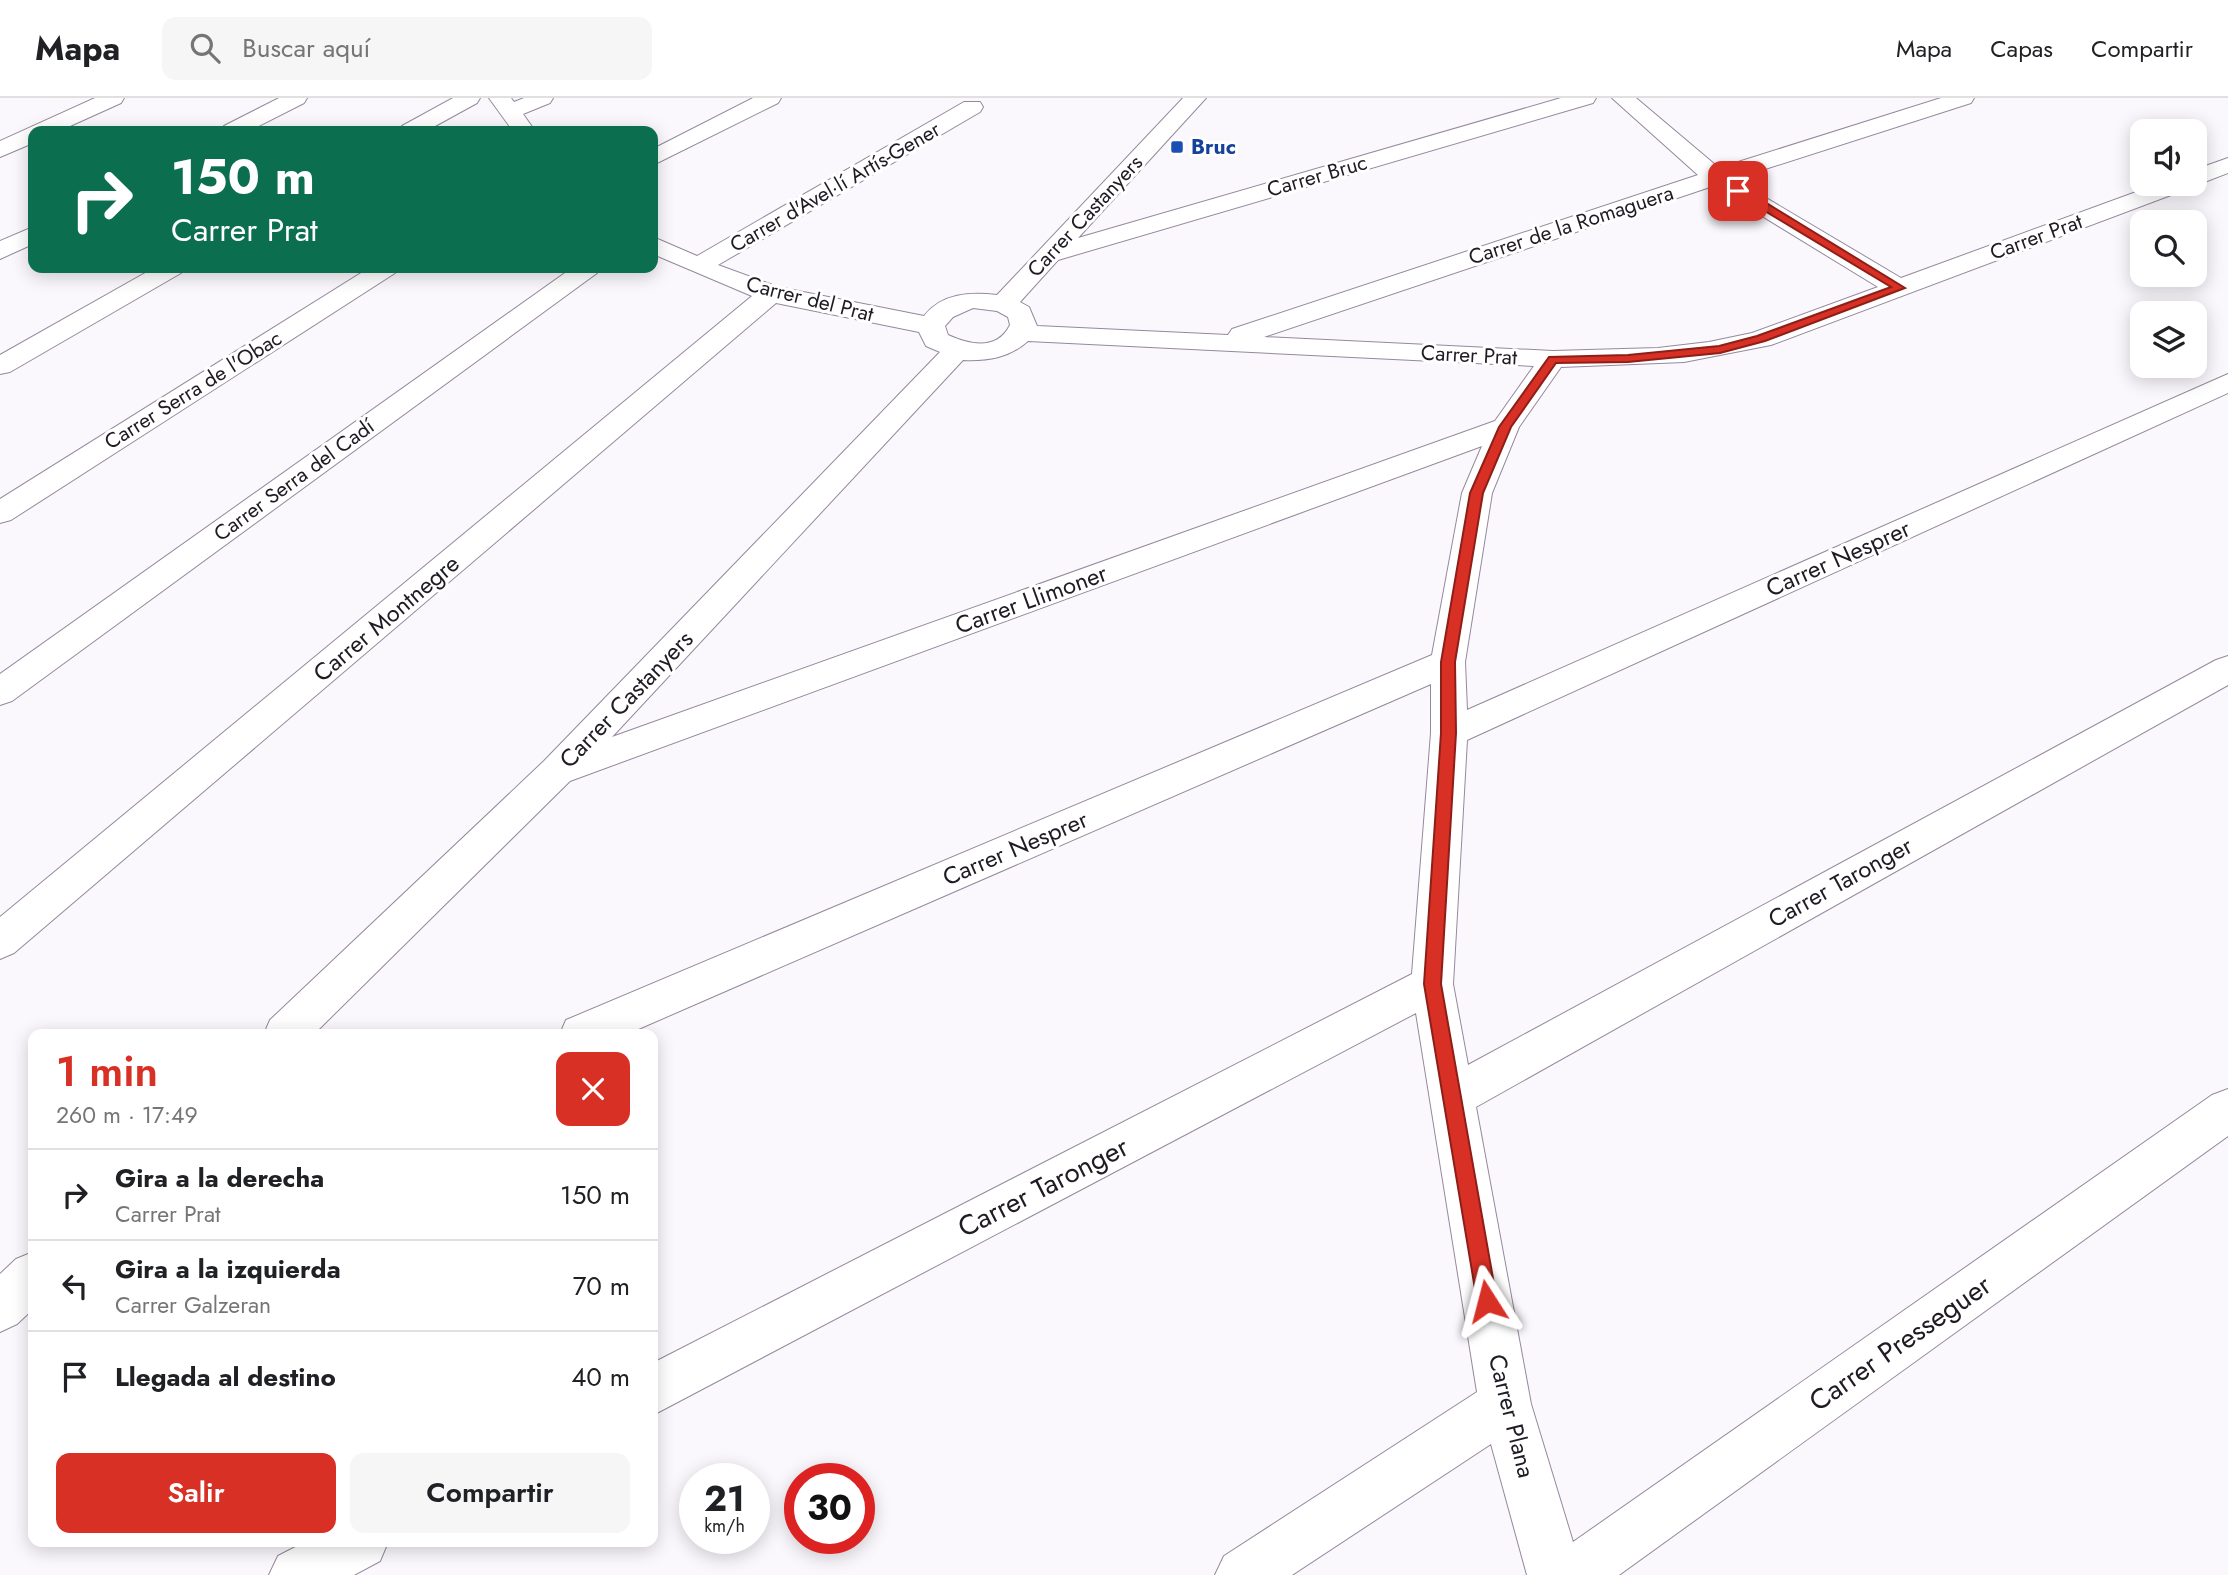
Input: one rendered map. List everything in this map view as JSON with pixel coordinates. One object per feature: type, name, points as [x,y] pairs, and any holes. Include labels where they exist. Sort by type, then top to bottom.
[{"type":"street","points":[[52,126],[113,98]]},
{"type":"street","points":[[242,126],[296,98]]},
{"type":"street","points":[[419,126],[468,98]]},
{"type":"street","points":[[520,126],[505,105],[542,98]]},
{"type":"street","points":[[658,155],[770,98]]},
{"type":"street","name":"Carrer Bruc","points":[[1048,255],[1585,98]]},
{"type":"street","points":[[1623,98],[1715,177],[1899,288]]},
{"type":"street","name":"Carrer de la Romaguera","points":[[1220,342],[1715,177],[1963,98]]},
{"type":"street","name":"Carrer Castanyers","points":[[1004,303],[1196,99]]},
{"type":"street","name":"Carrer d'Avel·lí Artís-Gener","points":[[698,266],[972,107]]},
{"type":"street","points":[[0,150],[28,137]]},
{"type":"street","points":[[2207,173],[2228,165]]},
{"type":"street","name":"Carrer Prat","points":[[1023,332],[1553,359],[1628,359],[1720,350],[1761,339],[2147,196]]},
{"type":"street","points":[[0,251],[28,237]]},
{"type":"street","name":"Carrer del Prat","points":[[658,247],[698,266],[771,293],[931,326]]},
{"type":"street","points":[[0,366],[163,273]]},
{"type":"street","name":"Carrer Serra de l'Obac","points":[[0,513],[378,273]]},
{"type":"street","name":"Carrer Serra del Cadí","points":[[0,692],[581,273]]},
{"type":"street","name":"Carrer Montnegre","points":[[0,941],[771,293]]},
{"type":"street","points":[[973,300],[1004,303],[1022,315],[1025,323],[1023,332],[1015,342],[987,352],[956,351],[936,340],[931,326],[944,309],[973,300]]},
{"type":"street","name":"Carrer Castanyers","points":[[290,1029],[557,771],[956,351]]},
{"type":"street","name":"Carrer Plana","points":[[1553,359],[1505,427],[1477,493],[1448,662],[1449,733],[1432,984],[1504,1404],[1555,1575]]},
{"type":"street","name":"Carrer Nesprer","points":[[1449,733],[2228,382]]},
{"type":"street","name":"Carrer Llimoner","points":[[557,771],[1505,427]]},
{"type":"street","name":"Carrer Nesprer","points":[[593,1029],[1448,662]]},
{"type":"street","name":"Carrer Taronger","points":[[1452,1096],[2228,669]]},
{"type":"street","name":"Carrer Taronger","points":[[658,1387],[1432,984]]},
{"type":"street","name":"Carrer Presseguer","points":[[1573,1575],[2228,1110]]},
{"type":"street","points":[[0,1307],[28,1281]]},
{"type":"street","points":[[1243,1575],[1504,1404]]},
{"type":"street","points":[[297,1575],[351,1547]]},
{"type":"place","name":"Bruc","points":[[1177,147]]},
{"type":"route","points":[[1487,1301],[1432,984],[1449,733],[1448,662],[1477,493],[1505,427],[1553,359],[1628,359],[1720,350],[1761,339],[1899,288],[1738,191]]}]
